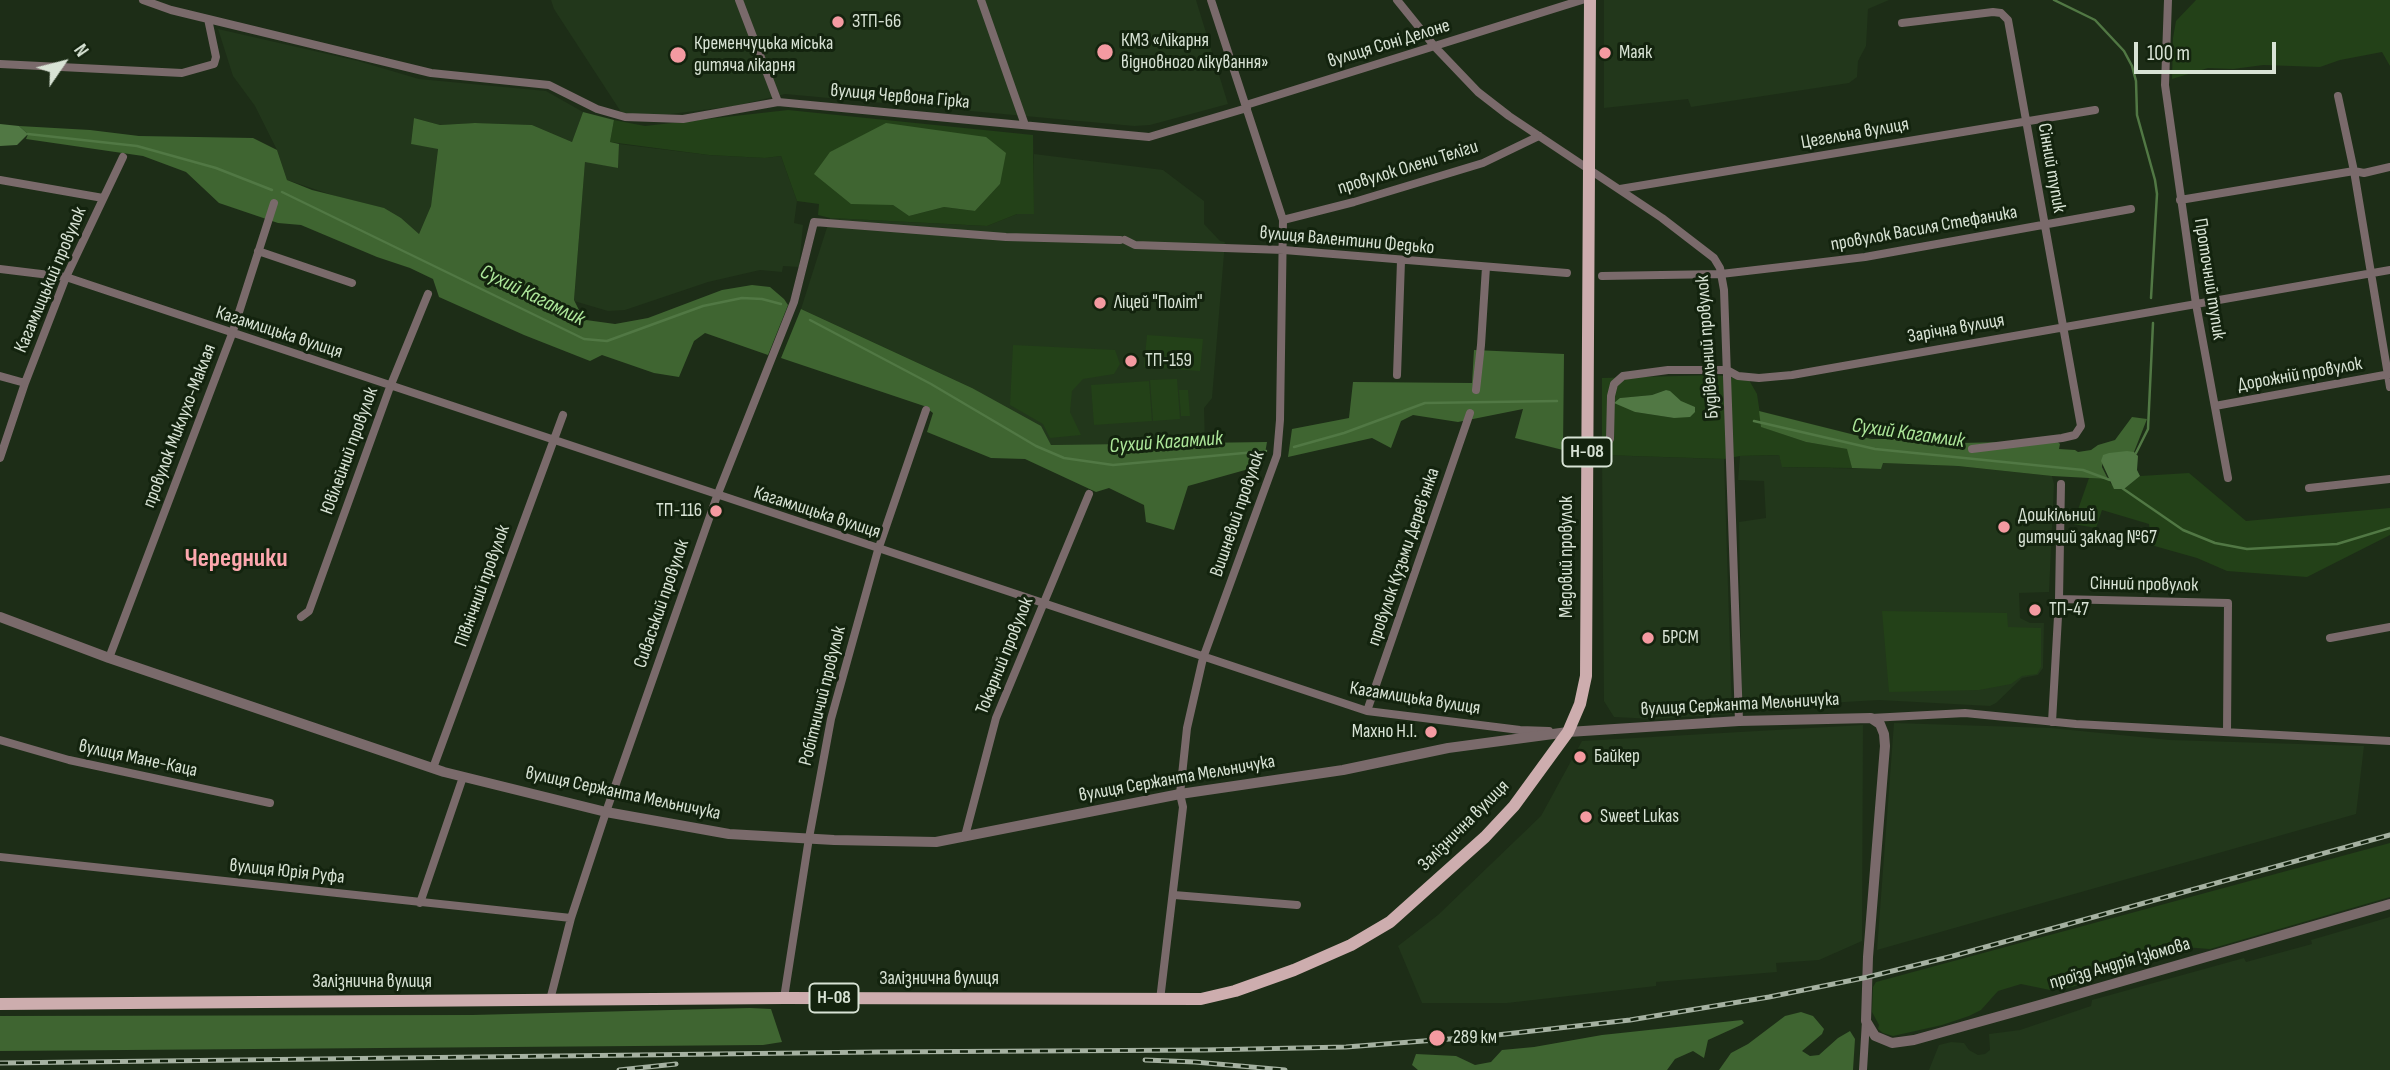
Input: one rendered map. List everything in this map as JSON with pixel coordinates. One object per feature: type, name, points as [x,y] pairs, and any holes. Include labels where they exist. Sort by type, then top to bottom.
[{"type":"main road","name":"Н-08","points":[[1588,168],[1590,0]]},
{"type":"main road","name":"Медовий провулок","points":[[1568,732],[1580,704],[1586,676],[1588,168]]},
{"type":"main road","name":"Залізнична вулиця","points":[[0,1004],[784,998],[1201,999],[1235,991],[1351,945],[1390,922],[1485,837],[1514,806],[1568,732]]},
{"type":"street","name":"вулиця Червона Гірка","points":[[143,0],[172,10],[431,73],[549,85],[597,109],[625,117],[683,119],[778,102],[1149,137],[1246,106]]},
{"type":"street","points":[[739,0],[778,102]]},
{"type":"street","points":[[981,0],[1025,125]]},
{"type":"street","name":"Вишневий провулок","points":[[1160,1000],[1183,807],[1180,794],[1187,728],[1203,658],[1277,454],[1283,220],[1211,0]]},
{"type":"street","name":"Будівельний провулок","points":[[1397,0],[1435,47],[1478,92],[1662,218],[1714,258],[1721,274],[1727,370],[1739,721]]},
{"type":"street","name":"вулиця Соні Делоне","points":[[1246,106],[1582,0]]},
{"type":"street","name":"Проточний тупик","points":[[2168,0],[2165,85],[2196,304],[2228,478]]},
{"type":"street","name":"Сінний тупик","points":[[1902,23],[1928,18],[2001,13],[2008,20],[2081,426],[2076,435],[2062,438],[1972,449]]},
{"type":"street","points":[[0,64],[181,73],[214,64],[216,57],[208,19]]},
{"type":"street","points":[[2338,96],[2354,171],[2390,387]]},
{"type":"street","name":"Цегельна вулиця","points":[[1620,189],[2095,110]]},
{"type":"street","name":"провулок Олени Теліги","points":[[1283,220],[1354,202],[1483,163],[1539,136]]},
{"type":"street","name":"Кагамлицький провулок","points":[[0,457],[66,277],[87,238],[123,157]]},
{"type":"street","points":[[2180,200],[2390,167]]},
{"type":"street","points":[[0,180],[103,198]]},
{"type":"street","name":"провулок Миклухо-Маклая","points":[[109,658],[232,334],[274,203]]},
{"type":"street","name":"провулок Василя Стефаника","points":[[1721,274],[1865,257],[2131,209]]},
{"type":"street","name":"вулиця Валентини Федько","points":[[814,222],[1006,237],[1122,240],[1135,245],[1284,250],[1567,273]]},
{"type":"street","name":"Сиваський провулок","points":[[550,1000],[571,918],[717,496],[794,302],[814,222]]},
{"type":"street","points":[[258,250],[352,283]]},
{"type":"street","points":[[1397,375],[1401,261]]},
{"type":"street","points":[[1476,390],[1486,267]]},
{"type":"street","name":"Кагамлицька вулиця","points":[[0,269],[66,277],[1367,711],[1520,730],[1568,732]]},
{"type":"street","name":"Зарічна вулиця","points":[[1587,458],[1604,448],[1610,439],[1611,396],[1618,379],[1642,372],[1727,370],[1738,376],[1759,378],[1792,375],[2390,270]]},
{"type":"street","points":[[1602,276],[1721,274]]},
{"type":"street","name":"Ювілейний провулок","points":[[301,617],[309,611],[390,387],[428,294]]},
{"type":"street","name":"Дорожній провулок","points":[[2215,406],[2389,374]]},
{"type":"street","points":[[0,376],[25,383]]},
{"type":"street","name":"Робітничий провулок","points":[[784,998],[831,719],[878,550],[926,410]]},
{"type":"street","name":"провулок Кузьми Деревʼянка","points":[[1367,711],[1470,412]]},
{"type":"street","name":"Північний провулок","points":[[433,768],[563,415]]},
{"type":"street","points":[[2309,488],[2390,480]]},
{"type":"street","points":[[2052,722],[2059,599],[2061,484]]},
{"type":"street","name":"Токарний провулок","points":[[965,836],[996,718],[1089,494]]},
{"type":"street","name":"Сінний провулок","points":[[2059,599],[2228,603],[2227,732]]},
{"type":"street","name":"вулиця Сержанта Мельничука","points":[[0,617],[109,658],[463,777],[607,812],[729,834],[936,842],[1180,794],[1343,770],[1448,747],[1568,732],[1739,721],[1965,713],[2052,722],[2390,741]]},
{"type":"street","points":[[2330,638],[2390,627]]},
{"type":"street","points":[[1863,1070],[1868,957],[1885,746],[1880,724],[1871,718]]},
{"type":"street","name":"вулиця Мане-Каца","points":[[0,740],[69,760],[270,803]]},
{"type":"street","points":[[420,903],[463,777]]},
{"type":"street","name":"вулиця Юрія Руфа","points":[[0,857],[571,918]]},
{"type":"street","points":[[1174,895],[1297,905]]},
{"type":"street","name":"проїзд Андрія Ізюмова","points":[[1866,1021],[1875,1036],[1892,1043],[1914,1040],[2390,904]]},
{"type":"shaded area","points":[[551,0],[1196,0],[1228,104],[1150,125],[1134,126],[785,94],[735,106],[647,117],[623,115],[554,9]]},
{"type":"shaded area","points":[[1604,0],[1889,0],[1868,9],[1866,46],[1858,61],[1857,77],[1849,83],[1691,107],[1688,99],[1604,108]]},
{"type":"shaded area","points":[[2196,0],[2390,0],[2390,66],[2382,52],[2340,60],[2320,67],[2263,65],[2233,69],[2208,68],[2172,79],[2176,21]]},
{"type":"shaded area","points":[[218,29],[358,61],[419,79],[546,91],[583,112],[572,142],[532,125],[440,125],[414,118],[411,144],[438,148],[431,206],[419,234],[401,218],[287,180],[277,150],[255,106],[233,76]]},
{"type":"shaded area","points":[[788,110],[1033,135],[1034,214],[1017,214],[987,226],[830,218],[818,215],[819,204],[797,201],[781,156],[765,158],[709,155],[610,142],[614,120],[645,126]],"holes":[[[1000,184],[975,211],[944,207],[909,216],[893,205]]]},
{"type":"shaded area","points":[[583,112],[614,120],[610,142],[619,144],[618,168],[585,162],[574,300],[579,310],[574,314],[586,320],[615,324],[648,318],[722,290],[752,285],[770,287],[788,305],[768,355],[705,333],[694,341],[679,377],[654,373],[602,355],[590,361],[439,297],[433,279],[410,268],[301,225],[278,223],[219,203],[186,172],[143,156],[26,139],[28,134],[19,126],[139,136],[253,138],[277,150],[287,180],[312,190],[384,208],[401,218],[419,234],[431,206],[438,149],[411,144],[414,118],[440,125],[532,125],[572,142]]},
{"type":"shaded area","points":[[886,123],[986,137],[1006,153],[1000,184],[975,211],[944,207],[909,216],[893,205],[851,204],[814,174],[830,152]]},
{"type":"shaded area","points":[[0,124],[19,126],[28,134],[17,145],[0,146]]},
{"type":"shaded area","points":[[619,144],[709,155],[765,158],[781,156],[797,201],[794,223],[803,225],[799,267],[783,266],[782,272],[760,270],[708,282],[625,310],[608,311],[574,301],[585,161],[618,168]]},
{"type":"shaded area","name":"Ліцей \"Політ\"","points":[[1034,154],[1163,170],[1204,201],[1204,224],[1220,241],[1225,242],[1212,398],[1204,408],[1205,443],[1051,445],[972,388],[801,309],[830,218],[987,226],[1017,214],[1033,214]]},
{"type":"shaded area","points":[[801,309],[972,388],[1041,426],[1051,445],[1267,442],[1263,465],[1188,486],[1174,530],[1146,522],[1144,505],[1109,488],[1096,492],[1025,459],[991,458],[927,432],[933,413],[924,406],[781,358]]},
{"type":"shaded area","points":[[1147,335],[1203,339],[1200,371],[1144,367]]},
{"type":"shaded area","points":[[1013,345],[1115,350],[1120,364],[1114,374],[1083,379],[1072,391],[1070,412],[1081,435],[1050,438],[1043,424],[1010,405]]},
{"type":"shaded area","points":[[1474,350],[1564,354],[1563,450],[1515,438],[1523,409],[1458,422],[1413,415],[1401,421],[1391,448],[1372,438],[1288,457],[1292,429],[1349,418],[1353,382],[1472,383]]},
{"type":"shaded area","points":[[1716,375],[1749,380],[1757,394],[1762,427],[1806,442],[1848,449],[1852,468],[1782,467],[1779,455],[1724,459],[1602,455],[1602,378]],"holes":[[[1666,390],[1681,401],[1674,418],[1635,412],[1620,398],[1652,395]]]},
{"type":"shaded area","points":[[1177,379],[1180,419],[1153,421],[1150,380]]},
{"type":"shaded area","points":[[1149,381],[1152,421],[1094,425],[1091,385]]},
{"type":"shaded area","points":[[1179,390],[1188,390],[1190,416],[1181,416]]},
{"type":"shaded area","points":[[1666,390],[1695,407],[1695,412],[1690,417],[1674,418],[1635,412],[1614,403],[1620,398],[1652,395]]},
{"type":"shaded area","points":[[1759,411],[1871,439],[1924,439],[1959,443],[2057,441],[2060,444],[2059,449],[2078,452],[2091,450],[2115,440],[2132,417],[2147,419],[2134,452],[2103,456],[2102,467],[2108,479],[1958,466],[1883,463],[1881,469],[1852,468],[1847,449],[1806,442],[1761,427]]},
{"type":"shaded area","points":[[2127,451],[2138,456],[2137,470],[2140,476],[2124,489],[2114,489],[2101,461],[2103,455]]},
{"type":"shaded area","points":[[1602,455],[1724,459],[1732,714],[1654,719],[1614,717],[1604,701]]},
{"type":"shaded area","points":[[1779,455],[1783,467],[1880,469],[1882,463],[1958,466],[2052,476],[2054,484],[2049,592],[2019,593],[2020,618],[2030,623],[2044,623],[2043,668],[2038,675],[2022,678],[1990,706],[1879,700],[1742,708],[1739,522],[1766,518],[1764,481],[1738,480],[1740,456]]},
{"type":"shaded area","points":[[2189,473],[2246,521],[2390,508],[2390,535],[2307,577],[2227,571],[2197,558],[2151,545],[2149,524],[2102,510],[2096,528],[2073,524],[2089,478],[2108,479],[2111,484],[2124,489],[2140,476]]},
{"type":"shaded area","points":[[1882,611],[2007,613],[2008,627],[2041,628],[2041,667],[2037,674],[2022,676],[2011,684],[1979,690],[1889,692]]},
{"type":"shaded area","points":[[1894,723],[2051,728],[2170,740],[2364,746],[2356,814],[1877,950]]},
{"type":"shaded area","points":[[1863,725],[1862,941],[1819,960],[1776,963],[1777,972],[1656,982],[1656,986],[1507,1003],[1422,1003],[1398,946],[1438,915],[1541,816],[1582,741]]},
{"type":"shaded area","points":[[2390,843],[2390,897],[2210,949],[2169,946],[2153,952],[2142,950],[2099,978],[2072,987],[2050,990],[2021,984],[1998,991],[1981,1010],[1969,1016],[1893,1036],[1878,1029],[1879,1025],[1872,1012],[1873,987],[1876,982]]},
{"type":"shaded area","points":[[2390,917],[2390,1070],[1929,1070],[1939,1045],[1964,1043],[1978,1055],[1985,1054],[1990,1050],[1989,1034],[2020,1030],[2091,1006],[2092,1000],[2244,958],[2246,962],[2312,944],[2311,940]]},
{"type":"shaded area","points":[[771,1009],[782,1042],[763,1045],[0,1051],[0,1016],[472,1015]]},
{"type":"shaded area","points":[[1801,1012],[1813,1016],[1824,1029],[1822,1034],[1802,1051],[1810,1056],[1819,1055],[1850,1031],[1855,1039],[1853,1070],[1719,1070],[1731,1053],[1748,1044],[1785,1016]]},
{"type":"shaded area","points":[[1742,1020],[1744,1023],[1741,1025],[1708,1040],[1704,1058],[1693,1051],[1675,1059],[1667,1070],[1418,1070],[1412,1065],[1416,1054],[1456,1056],[1475,1065],[1491,1062],[1502,1050],[1602,1035]]},
{"type":"waterway","points":[[2054,0],[2095,20],[2124,51],[2132,66],[2136,81],[2137,115],[2157,194],[2151,298]]},
{"type":"waterway","name":"Сухий Кагамлик","points":[[28,134],[137,146],[216,168],[272,190]]},
{"type":"waterway","name":"Сухий Кагамлик","points":[[282,192],[584,339],[607,341],[703,306],[742,298],[781,304]]},
{"type":"waterway","name":"Сухий Кагамлик","points":[[810,320],[931,384],[1036,446],[1064,458],[1113,465],[1266,451]]},
{"type":"waterway","points":[[2136,453],[2148,429],[2153,323]]},
{"type":"waterway","name":"Сухий Кагамлик","points":[[1294,447],[1344,433],[1425,403],[1557,401]]},
{"type":"waterway","name":"Сухий Кагамлик","points":[[1754,421],[1875,449],[2083,470],[2110,480]]},
{"type":"waterway","name":"Сухий Кагамлик","points":[[2122,488],[2183,530],[2215,543],[2247,549],[2337,544],[2390,528]]},
{"type":"railway","points":[[0,1063],[1204,1050],[1346,1047],[1488,1036],[1630,1020],[1868,977],[2390,835]]},
{"type":"railway","points":[[1145,1060],[1285,1070]]},
{"type":"railway","points":[[619,1070],[676,1064]]},
{"type":"place","name":"ЗТП-66","points":[[838,22]]},
{"type":"place","name":"КМЗ «Лікарня відновного лікування»","points":[[1105,52]]},
{"type":"place","name":"Маяк","points":[[1605,53]]},
{"type":"place","name":"Кременчуцька міська дитяча лікарня","points":[[678,55]]},
{"type":"place","name":"Ліцей \"Політ\"","points":[[1100,303]]},
{"type":"place","name":"ТП-159","points":[[1131,361]]},
{"type":"place","name":"ТП-116","points":[[716,511]]},
{"type":"place","name":"Дошкільний дитячий заклад №67","points":[[2004,527]]},
{"type":"place","name":"ТП-47","points":[[2035,610]]},
{"type":"place","name":"БРСМ","points":[[1648,638]]},
{"type":"place","name":"Махно Н.І.","points":[[1431,732]]},
{"type":"place","name":"Байкер","points":[[1580,757]]},
{"type":"place","name":"Sweet Lukas","points":[[1586,817]]},
{"type":"place","name":"289 км","points":[[1437,1038]]},
{"type":"district","name":"Чередники","points":[[236,559]]}]
